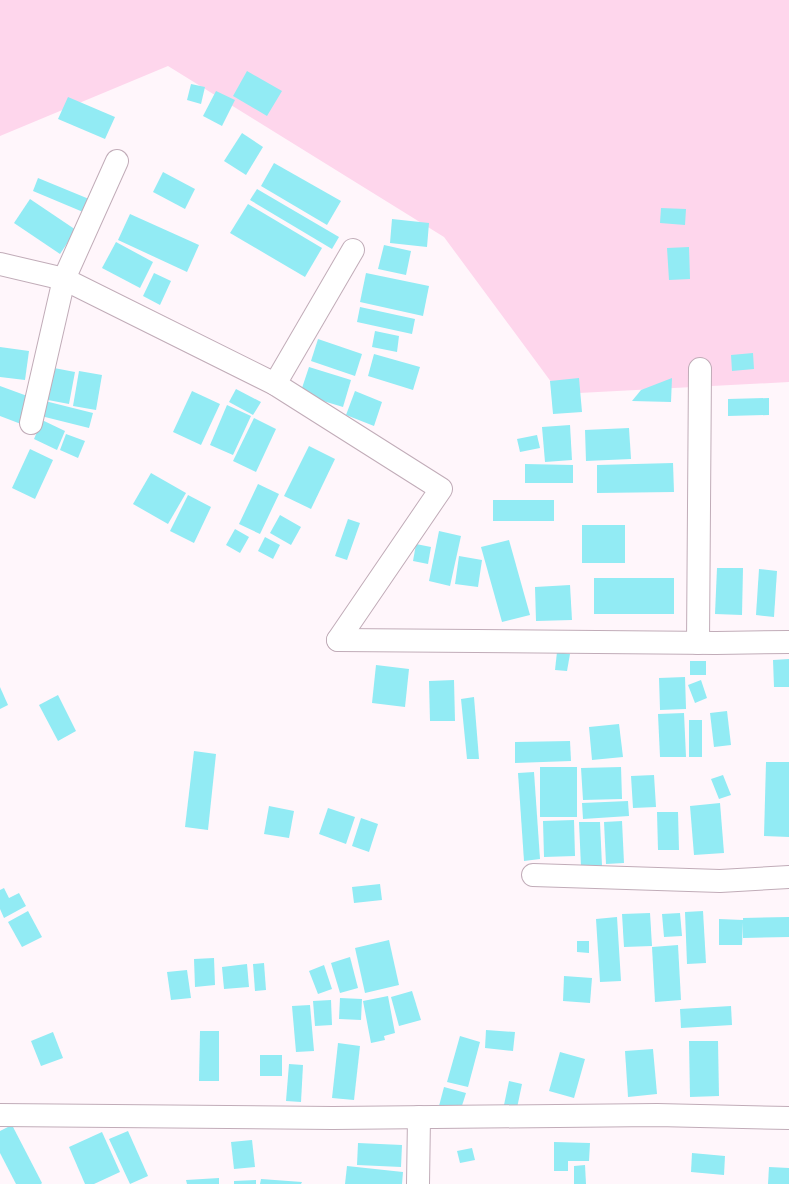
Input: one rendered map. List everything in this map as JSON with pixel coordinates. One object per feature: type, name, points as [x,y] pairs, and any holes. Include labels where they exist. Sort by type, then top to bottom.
[{"type":"street","points":[[31,423],[64,279],[117,161]]},
{"type":"street","points":[[275,384],[353,250]]},
{"type":"street","points":[[0,264],[64,279],[275,384],[441,489],[338,640],[698,643],[789,642]]},
{"type":"street","points":[[698,643],[700,370]]},
{"type":"street","points":[[533,875],[720,881],[789,877]]},
{"type":"street","points":[[0,1114],[333,1118],[657,1114],[789,1118]]},
{"type":"street","points":[[418,1184],[419,1117]]},
{"type":"shaded area","points":[[0,0],[789,0],[789,382],[560,394],[444,237],[168,66],[0,136]]},
{"type":"building","points":[[247,71],[282,91],[267,116],[233,96]]},
{"type":"building","points":[[191,84],[205,87],[201,104],[187,100]]},
{"type":"building","points":[[216,91],[235,100],[222,126],[203,116]]},
{"type":"building","points":[[68,97],[115,117],[105,139],[58,119]]},
{"type":"building","points":[[242,133],[263,147],[246,175],[224,161]]},
{"type":"building","points":[[274,163],[341,201],[327,225],[261,186]]},
{"type":"building","points":[[163,172],[195,189],[185,209],[153,192]]},
{"type":"building","points":[[38,178],[89,199],[83,212],[33,191]]},
{"type":"building","points":[[257,189],[339,237],[332,249],[250,200]]},
{"type":"building","points":[[30,199],[76,230],[60,254],[14,223]]},
{"type":"building","points":[[248,204],[322,248],[305,277],[230,233]]},
{"type":"building","points":[[661,208],[686,209],[685,225],[660,223]]},
{"type":"building","points":[[130,214],[199,245],[187,272],[118,240]]},
{"type":"building","points":[[392,219],[429,223],[427,247],[390,243]]},
{"type":"building","points":[[116,242],[153,262],[140,288],[102,268]]},
{"type":"building","points":[[384,245],[411,251],[406,275],[378,269]]},
{"type":"building","points":[[689,247],[690,279],[669,280],[667,248]]},
{"type":"building","points":[[154,273],[171,281],[160,305],[143,296]]},
{"type":"building","points":[[366,273],[429,286],[423,316],[360,302]]},
{"type":"building","points":[[360,307],[415,319],[412,334],[357,322]]},
{"type":"building","points":[[375,331],[399,336],[397,352],[372,347]]},
{"type":"building","points":[[318,339],[362,354],[355,376],[311,361]]},
{"type":"building","points":[[0,347],[29,351],[25,380],[0,377]]},
{"type":"building","points":[[753,353],[754,369],[732,371],[731,355]]},
{"type":"building","points":[[374,354],[420,367],[413,390],[368,376]]},
{"type":"building","points":[[309,367],[351,380],[343,407],[300,394]]},
{"type":"building","points":[[54,368],[75,372],[69,404],[48,400]]},
{"type":"building","points":[[79,371],[102,375],[96,410],[73,406]]},
{"type":"building","points":[[579,378],[582,412],[553,414],[550,381]]},
{"type":"building","points":[[672,378],[671,402],[632,401],[641,390]]},
{"type":"building","points":[[0,386],[30,397],[21,424],[0,416]]},
{"type":"building","points":[[236,389],[261,402],[253,415],[229,402]]},
{"type":"building","points":[[192,391],[220,404],[201,445],[173,432]]},
{"type":"building","points":[[355,391],[382,402],[374,426],[346,415]]},
{"type":"building","points":[[769,398],[769,415],[728,416],[728,399]]},
{"type":"building","points":[[45,401],[93,413],[89,428],[41,416]]},
{"type":"building","points":[[227,405],[251,416],[233,455],[210,445]]},
{"type":"building","points":[[254,418],[276,429],[256,472],[233,461]]},
{"type":"building","points":[[42,420],[65,431],[57,450],[34,439]]},
{"type":"building","points":[[570,425],[572,460],[545,462],[542,427]]},
{"type":"building","points":[[629,428],[631,459],[586,461],[585,430]]},
{"type":"building","points":[[66,434],[85,441],[78,458],[60,450]]},
{"type":"building","points":[[537,435],[540,448],[520,452],[517,439]]},
{"type":"building","points":[[309,446],[335,459],[311,509],[284,496]]},
{"type":"building","points":[[30,449],[53,460],[35,499],[12,488]]},
{"type":"building","points":[[673,463],[674,492],[597,493],[597,465]]},
{"type":"building","points":[[525,464],[573,465],[573,483],[525,483]]},
{"type":"building","points":[[151,473],[186,493],[168,524],[133,504]]},
{"type":"building","points":[[258,484],[279,494],[260,534],[239,524]]},
{"type":"building","points":[[188,495],[211,507],[194,543],[170,531]]},
{"type":"building","points":[[493,500],[554,500],[554,521],[493,521]]},
{"type":"building","points":[[280,515],[301,527],[291,545],[270,533]]},
{"type":"building","points":[[348,519],[360,523],[347,560],[335,556]]},
{"type":"building","points":[[582,525],[625,525],[625,563],[582,563]]},
{"type":"building","points":[[235,529],[249,537],[240,553],[226,545]]},
{"type":"building","points":[[439,531],[461,536],[450,586],[429,581]]},
{"type":"building","points":[[265,537],[280,545],[273,559],[258,551]]},
{"type":"building","points":[[509,540],[530,615],[502,622],[481,547]]},
{"type":"building","points":[[416,544],[431,547],[428,564],[413,561]]},
{"type":"building","points":[[459,556],[482,560],[478,587],[455,584]]},
{"type":"building","points":[[717,568],[743,568],[742,615],[715,614]]},
{"type":"building","points":[[759,569],[777,571],[774,617],[756,615]]},
{"type":"building","points":[[594,578],[674,578],[674,614],[594,614]]},
{"type":"building","points":[[570,585],[572,620],[536,621],[535,587]]},
{"type":"building","points":[[557,652],[570,654],[567,671],[555,670]]},
{"type":"building","points":[[789,659],[789,687],[774,687],[773,660]]},
{"type":"building","points":[[690,661],[706,661],[706,675],[690,675]]},
{"type":"building","points":[[376,665],[409,669],[405,707],[372,703]]},
{"type":"building","points":[[685,677],[686,709],[660,710],[659,678]]},
{"type":"building","points":[[454,680],[455,721],[430,721],[429,681]]},
{"type":"building","points":[[701,680],[707,698],[695,703],[688,685]]},
{"type":"building","points":[[0,687],[8,705],[0,709]]},
{"type":"building","points":[[58,695],[76,731],[58,741],[39,705]]},
{"type":"building","points":[[474,697],[479,759],[467,759],[461,699]]},
{"type":"building","points":[[727,711],[731,745],[714,747],[710,713]]},
{"type":"building","points":[[684,713],[686,757],[660,757],[658,714]]},
{"type":"building","points":[[689,720],[702,720],[702,757],[689,757]]},
{"type":"building","points":[[619,724],[623,757],[592,760],[589,727]]},
{"type":"building","points":[[570,741],[571,761],[515,763],[515,742]]},
{"type":"building","points":[[194,751],[216,754],[208,830],[185,827]]},
{"type":"building","points":[[766,762],[789,762],[789,837],[764,836]]},
{"type":"building","points":[[540,767],[577,767],[577,817],[540,817]]},
{"type":"building","points":[[621,767],[622,799],[583,800],[581,768]]},
{"type":"building","points":[[534,772],[540,859],[524,861],[518,773]]},
{"type":"building","points":[[654,775],[656,807],[633,808],[631,776]]},
{"type":"building","points":[[723,775],[731,795],[719,799],[711,779]]},
{"type":"building","points":[[628,801],[629,816],[583,819],[582,803]]},
{"type":"building","points":[[720,803],[724,853],[694,855],[690,806]]},
{"type":"building","points":[[269,806],[294,811],[289,838],[264,834]]},
{"type":"building","points":[[328,808],[355,817],[346,844],[319,834]]},
{"type":"building","points":[[657,812],[678,812],[679,850],[658,850]]},
{"type":"building","points":[[361,818],[378,824],[369,852],[352,846]]},
{"type":"building","points":[[574,820],[575,856],[544,857],[543,821]]},
{"type":"building","points":[[622,821],[624,863],[606,864],[604,822]]},
{"type":"building","points":[[579,822],[600,822],[602,866],[581,867]]},
{"type":"building","points":[[380,884],[382,900],[354,903],[352,887]]},
{"type":"building","points":[[4,888],[9,898],[19,893],[26,906],[4,918],[0,909],[0,890]]},
{"type":"building","points":[[28,911],[42,937],[22,947],[8,922]]},
{"type":"building","points":[[703,911],[706,963],[687,964],[685,912]]},
{"type":"building","points":[[650,913],[652,946],[624,947],[622,914]]},
{"type":"building","points":[[680,913],[682,936],[664,937],[662,914]]},
{"type":"building","points":[[617,917],[621,981],[600,982],[596,919]]},
{"type":"building","points":[[789,917],[789,937],[743,938],[743,922],[742,945],[719,945],[719,919],[743,920],[743,918]]},
{"type":"building","points":[[389,940],[399,985],[365,993],[355,948]]},
{"type":"building","points":[[577,941],[589,941],[589,953],[577,952]]},
{"type":"building","points":[[678,945],[681,1000],[655,1002],[652,947]]},
{"type":"building","points":[[350,957],[358,988],[340,993],[331,963]]},
{"type":"building","points":[[214,958],[215,985],[195,987],[194,959]]},
{"type":"building","points":[[264,963],[266,990],[255,991],[253,964]]},
{"type":"building","points":[[247,964],[249,987],[224,989],[222,967]]},
{"type":"building","points":[[324,965],[332,989],[318,994],[309,971]]},
{"type":"building","points":[[187,970],[191,998],[171,1000],[167,972]]},
{"type":"building","points":[[564,976],[592,978],[590,1003],[563,1001]]},
{"type":"building","points":[[412,991],[421,1020],[399,1026],[391,997]]},
{"type":"building","points":[[388,996],[395,1033],[384,1036],[385,1040],[371,1043],[363,1001]]},
{"type":"building","points":[[340,998],[362,999],[361,1020],[339,1019]]},
{"type":"building","points":[[331,1000],[332,1025],[315,1026],[313,1001]]},
{"type":"building","points":[[310,1005],[314,1051],[296,1052],[292,1006]]},
{"type":"building","points":[[731,1006],[732,1025],[681,1028],[680,1009]]},
{"type":"building","points":[[486,1030],[515,1032],[513,1051],[485,1048]]},
{"type":"building","points":[[200,1031],[219,1031],[219,1081],[199,1081]]},
{"type":"building","points":[[53,1032],[63,1058],[41,1066],[31,1041]]},
{"type":"building","points":[[460,1036],[480,1042],[468,1087],[447,1082]]},
{"type":"building","points":[[689,1041],[718,1041],[719,1096],[690,1097]]},
{"type":"building","points":[[338,1043],[360,1046],[354,1100],[332,1098]]},
{"type":"building","points":[[653,1049],[657,1094],[628,1097],[625,1051]]},
{"type":"building","points":[[560,1052],[585,1059],[574,1098],[549,1091]]},
{"type":"building","points":[[260,1055],[282,1055],[282,1076],[260,1076]]},
{"type":"building","points":[[289,1064],[303,1065],[301,1102],[286,1101]]},
{"type":"building","points":[[509,1081],[522,1084],[517,1108],[504,1105]]},
{"type":"building","points":[[444,1087],[466,1093],[460,1112],[439,1106]]},
{"type":"building","points":[[12,1125],[42,1183],[41,1184],[16,1184],[0,1153],[0,1131]]},
{"type":"building","points":[[128,1131],[148,1176],[130,1184],[109,1139]]},
{"type":"building","points":[[102,1132],[120,1172],[94,1184],[85,1184],[69,1147]]},
{"type":"building","points":[[252,1140],[255,1167],[234,1169],[231,1142]]},
{"type":"building","points":[[554,1142],[590,1143],[589,1161],[568,1161],[568,1171],[554,1171]]},
{"type":"building","points":[[358,1143],[402,1145],[401,1167],[357,1165]]},
{"type":"building","points":[[472,1148],[475,1160],[460,1163],[457,1151]]},
{"type":"building","points":[[692,1153],[725,1156],[724,1175],[691,1172]]},
{"type":"building","points":[[585,1165],[586,1184],[574,1184],[574,1166]]},
{"type":"building","points":[[347,1166],[403,1172],[402,1184],[345,1184]]},
{"type":"building","points":[[769,1167],[789,1168],[789,1184],[768,1184]]},
{"type":"building","points":[[219,1178],[219,1184],[187,1184],[186,1180]]},
{"type":"building","points":[[261,1179],[302,1182],[301,1184],[260,1184]]},
{"type":"building","points":[[256,1180],[256,1184],[234,1184],[234,1181]]}]
